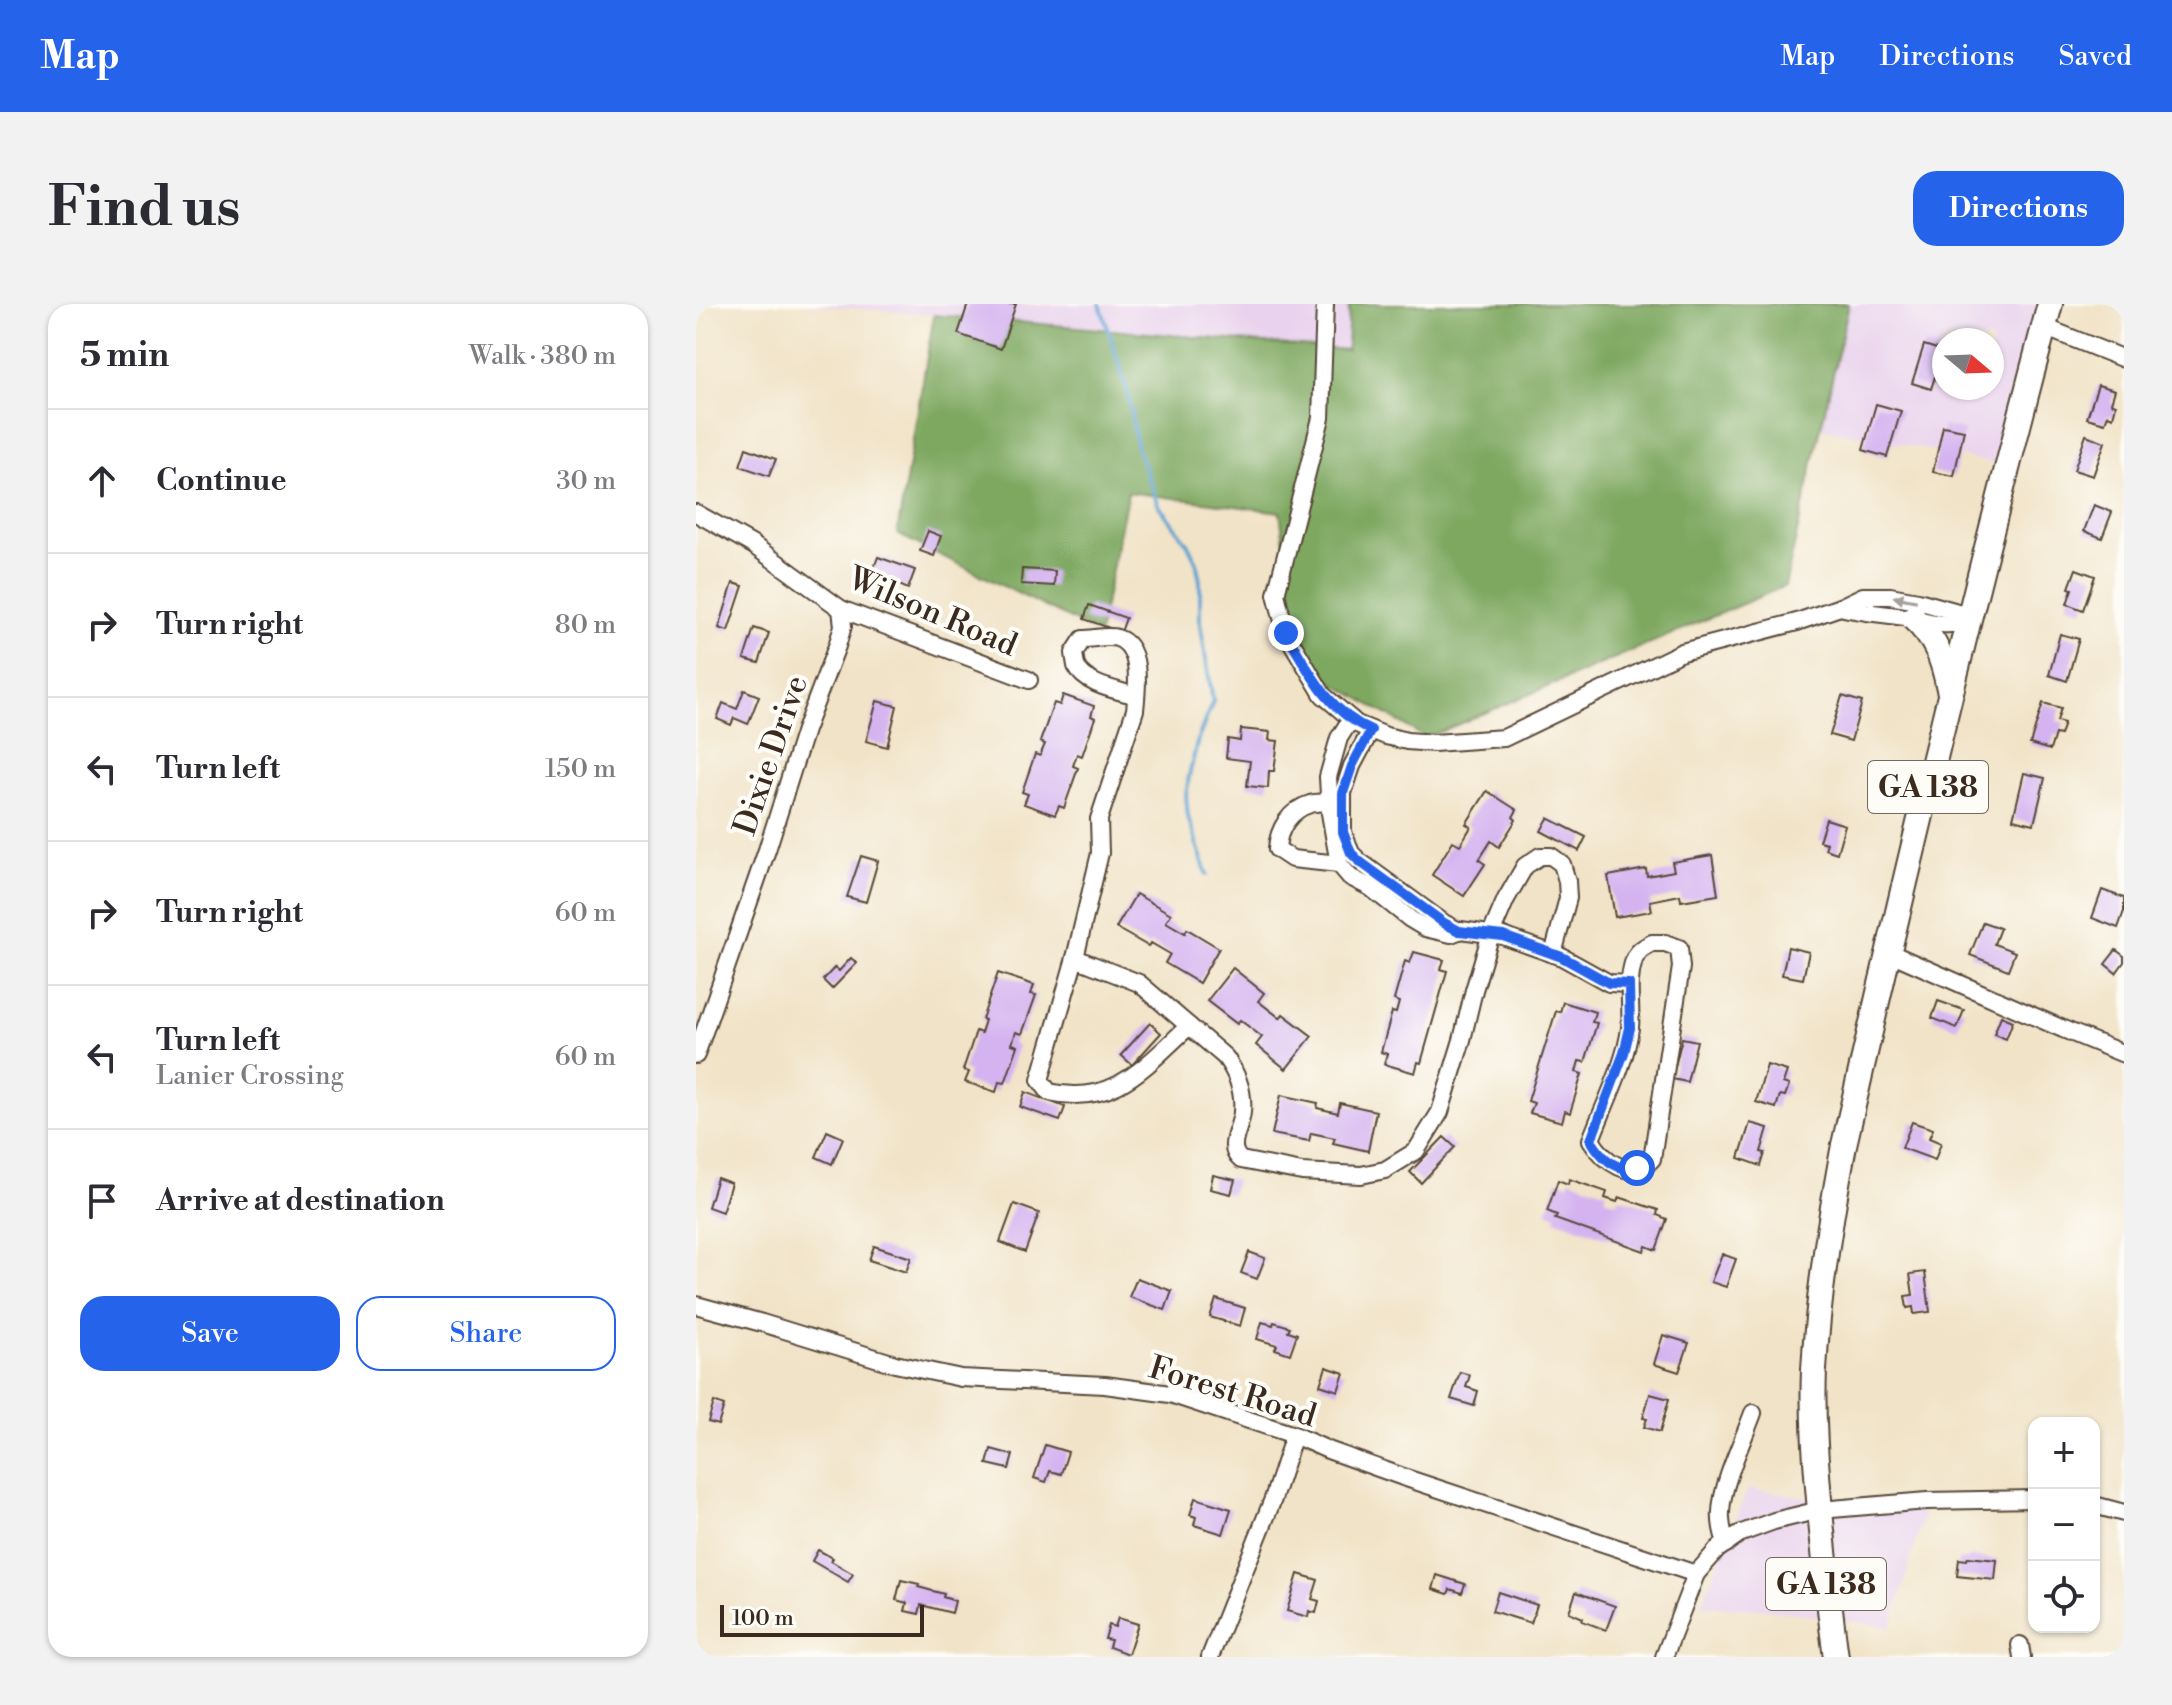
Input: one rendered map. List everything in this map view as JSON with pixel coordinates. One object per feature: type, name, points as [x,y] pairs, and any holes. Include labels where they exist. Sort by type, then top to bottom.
[{"type":"highway","name":"GA 138","points":[[1836,1657],[1825,1568],[1813,1406],[1819,1306],[1832,1209],[1888,952],[1950,694],[2049,321]]},
{"type":"highway","points":[[1913,618],[1937,646],[1950,694]]},
{"type":"street","points":[[1325,304],[1321,418],[1276,594],[1286,633],[1323,695],[1351,719],[1371,730],[1407,741],[1434,743],[1504,738],[1682,652],[1797,622],[1863,596],[1890,596],[1954,611],[1968,622]]},
{"type":"street","points":[[2049,321],[2124,359]]},
{"type":"street","name":"Wilson Road","points":[[696,513],[753,545],[841,609],[1029,680]]},
{"type":"street","points":[[1840,607],[1946,626],[1968,622]]},
{"type":"street","name":"Dixie Drive","points":[[696,1055],[805,730],[837,646],[843,626],[841,609]]},
{"type":"street","points":[[1136,696],[1135,710],[1099,819],[1100,853],[1075,958],[1040,1080],[1049,1092],[1068,1096],[1106,1090],[1134,1075],[1189,1026]]},
{"type":"street","points":[[1351,719],[1339,738],[1328,777],[1339,864],[1350,877],[1371,888],[1425,928],[1451,934],[1459,931]]},
{"type":"street","points":[[1371,730],[1352,766],[1343,793],[1343,832],[1351,853],[1459,931],[1503,936],[1553,954],[1609,983],[1629,984]]},
{"type":"street","points":[[1329,802],[1310,804],[1287,819],[1278,838],[1277,849],[1292,859],[1339,864]]},
{"type":"street","points":[[1075,958],[1139,983],[1225,1057],[1236,1072],[1240,1086],[1242,1112],[1233,1146],[1235,1155],[1241,1160],[1279,1169],[1361,1175],[1385,1170],[1416,1151],[1440,1112],[1491,934],[1510,890],[1525,866],[1540,856],[1551,856],[1562,864],[1567,881],[1568,898],[1553,954]]},
{"type":"street","points":[[1652,943],[1679,948],[1681,967],[1652,1159],[1645,1166],[1627,1170],[1600,1156],[1591,1140],[1624,1053],[1630,1028],[1629,984],[1635,958],[1641,949],[1652,943]]},
{"type":"street","points":[[1888,952],[2124,1054]]},
{"type":"street","name":"Forest Road","points":[[696,1305],[895,1364],[961,1378],[1105,1385],[1170,1394],[1294,1435],[1406,1478],[1696,1574]]},
{"type":"street","points":[[1726,1544],[1721,1523],[1724,1492],[1753,1413]]},
{"type":"street","points":[[1210,1657],[1273,1499],[1294,1435]]},
{"type":"street","points":[[1664,1657],[1696,1574],[1718,1549],[1739,1534],[1774,1521],[1820,1510],[1927,1501],[2028,1499]]},
{"type":"street","points":[[2100,1507],[2124,1513]]},
{"type":"shaded area","points":[[803,304],[1349,304],[1347,350]]},
{"type":"shaded area","points":[[1849,304],[2054,304],[2014,467],[1821,428]]},
{"type":"shaded area","points":[[1748,1489],[1924,1513],[1891,1627],[1775,1610],[1701,1605]]},
{"type":"green space","points":[[1349,304],[1849,304],[1785,586],[1426,738],[1300,663],[1280,512],[1128,492],[1099,633],[897,534],[934,315],[1347,350]]},
{"type":"building","points":[[968,304],[1016,304],[1001,349],[958,334]]},
{"type":"building","points":[[1924,345],[1932,348],[1931,389],[1912,383]]},
{"type":"building","points":[[2098,385],[2115,390],[2111,403],[2116,405],[2113,417],[2108,415],[2105,423],[2087,418]]},
{"type":"building","points":[[1876,404],[1901,411],[1887,457],[1863,450]]},
{"type":"building","points":[[1943,426],[1964,430],[1954,476],[1933,472]]},
{"type":"building","points":[[2086,435],[2105,442],[2093,476],[2074,470]]},
{"type":"building","points":[[746,448],[776,459],[769,476],[740,466]]},
{"type":"building","points":[[2094,505],[2112,512],[2102,538],[2084,531]]},
{"type":"building","points":[[928,531],[941,536],[934,556],[920,551]]},
{"type":"building","points":[[878,557],[915,570],[908,589],[872,573]]},
{"type":"building","points":[[1022,569],[1055,571],[1054,586],[1021,584]]},
{"type":"building","points":[[2076,569],[2095,576],[2083,610],[2067,604]]},
{"type":"building","points":[[733,583],[743,586],[728,631],[719,628]]},
{"type":"building","points":[[1089,605],[1126,618],[1121,632],[1084,619]]},
{"type":"building","points":[[754,628],[769,633],[759,663],[744,659]]},
{"type":"building","points":[[2060,634],[2079,639],[2067,681],[2049,675]]},
{"type":"building","points":[[744,690],[759,696],[748,724],[734,718],[731,725],[717,719],[723,703],[737,709]]},
{"type":"building","points":[[1063,695],[1094,706],[1091,716],[1095,718],[1082,756],[1077,754],[1073,766],[1078,768],[1064,808],[1059,806],[1055,815],[1024,804],[1028,794],[1022,792],[1035,754],[1040,756],[1045,744],[1040,742],[1054,703],[1060,705]]},
{"type":"building","points":[[1842,696],[1862,702],[1851,741],[1830,735]]},
{"type":"building","points":[[877,701],[897,706],[887,747],[866,741]]},
{"type":"building","points":[[2043,703],[2061,708],[2057,721],[2064,723],[2060,735],[2055,734],[2050,750],[2030,744]]},
{"type":"building","points":[[1241,729],[1270,732],[1269,740],[1278,741],[1274,771],[1269,771],[1268,788],[1247,786],[1250,761],[1226,758],[1228,739],[1240,741]]},
{"type":"building","points":[[2024,773],[2045,778],[2034,824],[2013,819]]},
{"type":"building","points":[[1487,791],[1517,810],[1513,817],[1516,820],[1499,847],[1491,841],[1479,860],[1485,864],[1464,896],[1432,875],[1453,841],[1460,845],[1471,827],[1466,824]]},
{"type":"building","points":[[1548,818],[1586,837],[1579,851],[1541,831]]},
{"type":"building","points":[[1826,819],[1845,825],[1837,853],[1825,849],[1827,843],[1819,841]]},
{"type":"building","points":[[1712,855],[1718,895],[1681,901],[1680,895],[1650,901],[1652,911],[1615,917],[1608,876],[1646,869],[1647,876],[1674,871],[1672,862]]},
{"type":"building","points":[[861,856],[878,861],[866,902],[847,897]]},
{"type":"building","points":[[2102,890],[2124,898],[2124,911],[2118,928],[2092,918]]},
{"type":"building","points":[[1136,894],[1171,914],[1166,922],[1185,933],[1187,929],[1219,948],[1199,983],[1165,963],[1170,954],[1116,928]]},
{"type":"building","points":[[1983,922],[2000,928],[1994,944],[2015,952],[2008,970],[1970,955]]},
{"type":"building","points":[[1788,947],[1809,952],[1803,979],[1782,975]]},
{"type":"building","points":[[2116,950],[2124,956],[2124,962],[2116,973],[2105,964]]},
{"type":"building","points":[[1414,952],[1444,960],[1441,969],[1447,971],[1421,1063],[1418,1062],[1415,1073],[1384,1064],[1387,1054],[1381,1052],[1392,1012],[1396,1013],[1399,1002],[1394,1000],[1405,961],[1410,963]]},
{"type":"building","points":[[851,958],[857,963],[832,989],[823,980],[835,967],[839,971]]},
{"type":"building","points":[[1233,968],[1264,993],[1258,1001],[1280,1018],[1283,1014],[1312,1036],[1286,1069],[1256,1045],[1262,1037],[1240,1020],[1237,1024],[1207,1001]]},
{"type":"building","points":[[998,973],[1034,985],[1031,994],[1036,995],[1022,1034],[1016,1032],[1012,1044],[1018,1046],[1005,1083],[999,1082],[996,1092],[965,1082],[969,1072],[963,1070],[976,1031],[981,1033],[985,1020],[982,1019]]},
{"type":"building","points":[[1938,1001],[1964,1010],[1957,1028],[1932,1018]]},
{"type":"building","points":[[1563,1002],[1595,1012],[1592,1022],[1597,1023],[1585,1062],[1579,1061],[1576,1072],[1582,1074],[1570,1113],[1565,1111],[1562,1122],[1530,1113],[1534,1103],[1528,1101],[1556,1011],[1560,1012]]},
{"type":"building","points":[[2001,1016],[2013,1021],[2006,1039],[1994,1034]]},
{"type":"building","points":[[1150,1023],[1161,1033],[1132,1065],[1121,1055]]},
{"type":"building","points":[[1682,1038],[1697,1041],[1687,1082],[1672,1079]]},
{"type":"building","points":[[1767,1065],[1787,1071],[1783,1083],[1789,1085],[1785,1096],[1780,1095],[1776,1108],[1756,1102]]},
{"type":"building","points":[[1025,1092],[1065,1107],[1060,1121],[1020,1107]]},
{"type":"building","points":[[1281,1095],[1318,1103],[1317,1108],[1338,1113],[1340,1103],[1376,1111],[1368,1151],[1333,1143],[1335,1138],[1311,1133],[1309,1141],[1272,1134]]},
{"type":"building","points":[[1912,1122],[1933,1129],[1929,1138],[1941,1143],[1935,1160],[1902,1148]]},
{"type":"building","points":[[1750,1123],[1768,1128],[1761,1152],[1765,1153],[1761,1166],[1739,1158]]},
{"type":"building","points":[[827,1131],[843,1138],[832,1164],[816,1157]]},
{"type":"building","points":[[1444,1137],[1455,1147],[1421,1183],[1410,1172]]},
{"type":"building","points":[[1213,1175],[1235,1180],[1231,1194],[1210,1189]]},
{"type":"building","points":[[717,1178],[731,1183],[722,1212],[708,1207]]},
{"type":"building","points":[[1569,1179],[1607,1192],[1605,1198],[1617,1202],[1619,1197],[1658,1210],[1657,1215],[1667,1219],[1656,1250],[1646,1246],[1644,1251],[1555,1219],[1557,1215],[1547,1211],[1558,1180],[1568,1184]]},
{"type":"building","points":[[1014,1204],[1039,1213],[1025,1252],[1000,1242]]},
{"type":"building","points":[[874,1246],[911,1258],[906,1272],[869,1260]]},
{"type":"building","points":[[1249,1252],[1265,1258],[1257,1279],[1241,1273]]},
{"type":"building","points":[[1722,1254],[1736,1259],[1726,1287],[1711,1282]]},
{"type":"building","points":[[1925,1272],[1930,1312],[1914,1314],[1913,1307],[1907,1308],[1905,1296],[1913,1295],[1910,1274]]},
{"type":"building","points":[[1137,1278],[1172,1291],[1165,1310],[1129,1297]]},
{"type":"building","points":[[1216,1299],[1245,1308],[1240,1326],[1210,1317]]},
{"type":"building","points":[[1262,1322],[1290,1327],[1288,1331],[1297,1334],[1290,1354],[1275,1349],[1277,1345],[1257,1339]]},
{"type":"building","points":[[1663,1335],[1689,1343],[1679,1372],[1654,1364]]},
{"type":"building","points":[[1326,1367],[1344,1373],[1338,1391],[1320,1385]]},
{"type":"building","points":[[1460,1372],[1470,1375],[1466,1387],[1478,1391],[1474,1406],[1451,1399]]},
{"type":"building","points":[[1650,1394],[1669,1399],[1660,1432],[1644,1427],[1647,1419],[1643,1418]]},
{"type":"building","points":[[714,1402],[724,1406],[718,1425],[708,1422]]},
{"type":"building","points":[[1045,1445],[1068,1452],[1061,1474],[1050,1471],[1046,1482],[1034,1478]]},
{"type":"building","points":[[991,1449],[1013,1455],[1009,1469],[987,1464]]},
{"type":"building","points":[[1195,1498],[1231,1509],[1223,1534],[1194,1525],[1196,1517],[1190,1515]]},
{"type":"building","points":[[818,1550],[853,1574],[848,1582],[812,1561]]},
{"type":"building","points":[[1968,1557],[1997,1560],[1995,1580],[1957,1576],[1959,1559],[1967,1560]]},
{"type":"building","points":[[1298,1574],[1318,1580],[1312,1599],[1319,1601],[1316,1613],[1309,1611],[1308,1617],[1287,1611]]},
{"type":"building","points":[[1437,1575],[1465,1584],[1462,1593],[1450,1589],[1448,1594],[1433,1589]]},
{"type":"building","points":[[901,1580],[919,1584],[918,1587],[944,1594],[943,1597],[955,1601],[952,1613],[921,1605],[919,1614],[905,1611],[907,1603],[896,1600]]},
{"type":"building","points":[[1498,1592],[1537,1605],[1531,1623],[1492,1611]]},
{"type":"building","points":[[1576,1592],[1615,1606],[1606,1630],[1582,1621],[1583,1618],[1569,1612]]},
{"type":"building","points":[[1118,1618],[1138,1624],[1128,1654],[1109,1647],[1111,1640],[1105,1639],[1109,1625],[1115,1627]]},
{"type":"waterway","points":[[1100,304],[1127,389],[1137,449],[1159,506],[1187,543],[1196,561],[1200,581],[1200,622],[1213,701],[1198,739],[1186,796],[1188,817],[1207,875]]},
{"type":"route","points":[[1286,633],[1323,695],[1357,724],[1371,730],[1352,766],[1343,793],[1343,832],[1351,853],[1459,931],[1503,936],[1562,957],[1609,983],[1629,984],[1630,1028],[1624,1053],[1591,1140],[1600,1156],[1627,1170],[1637,1168]]}]
